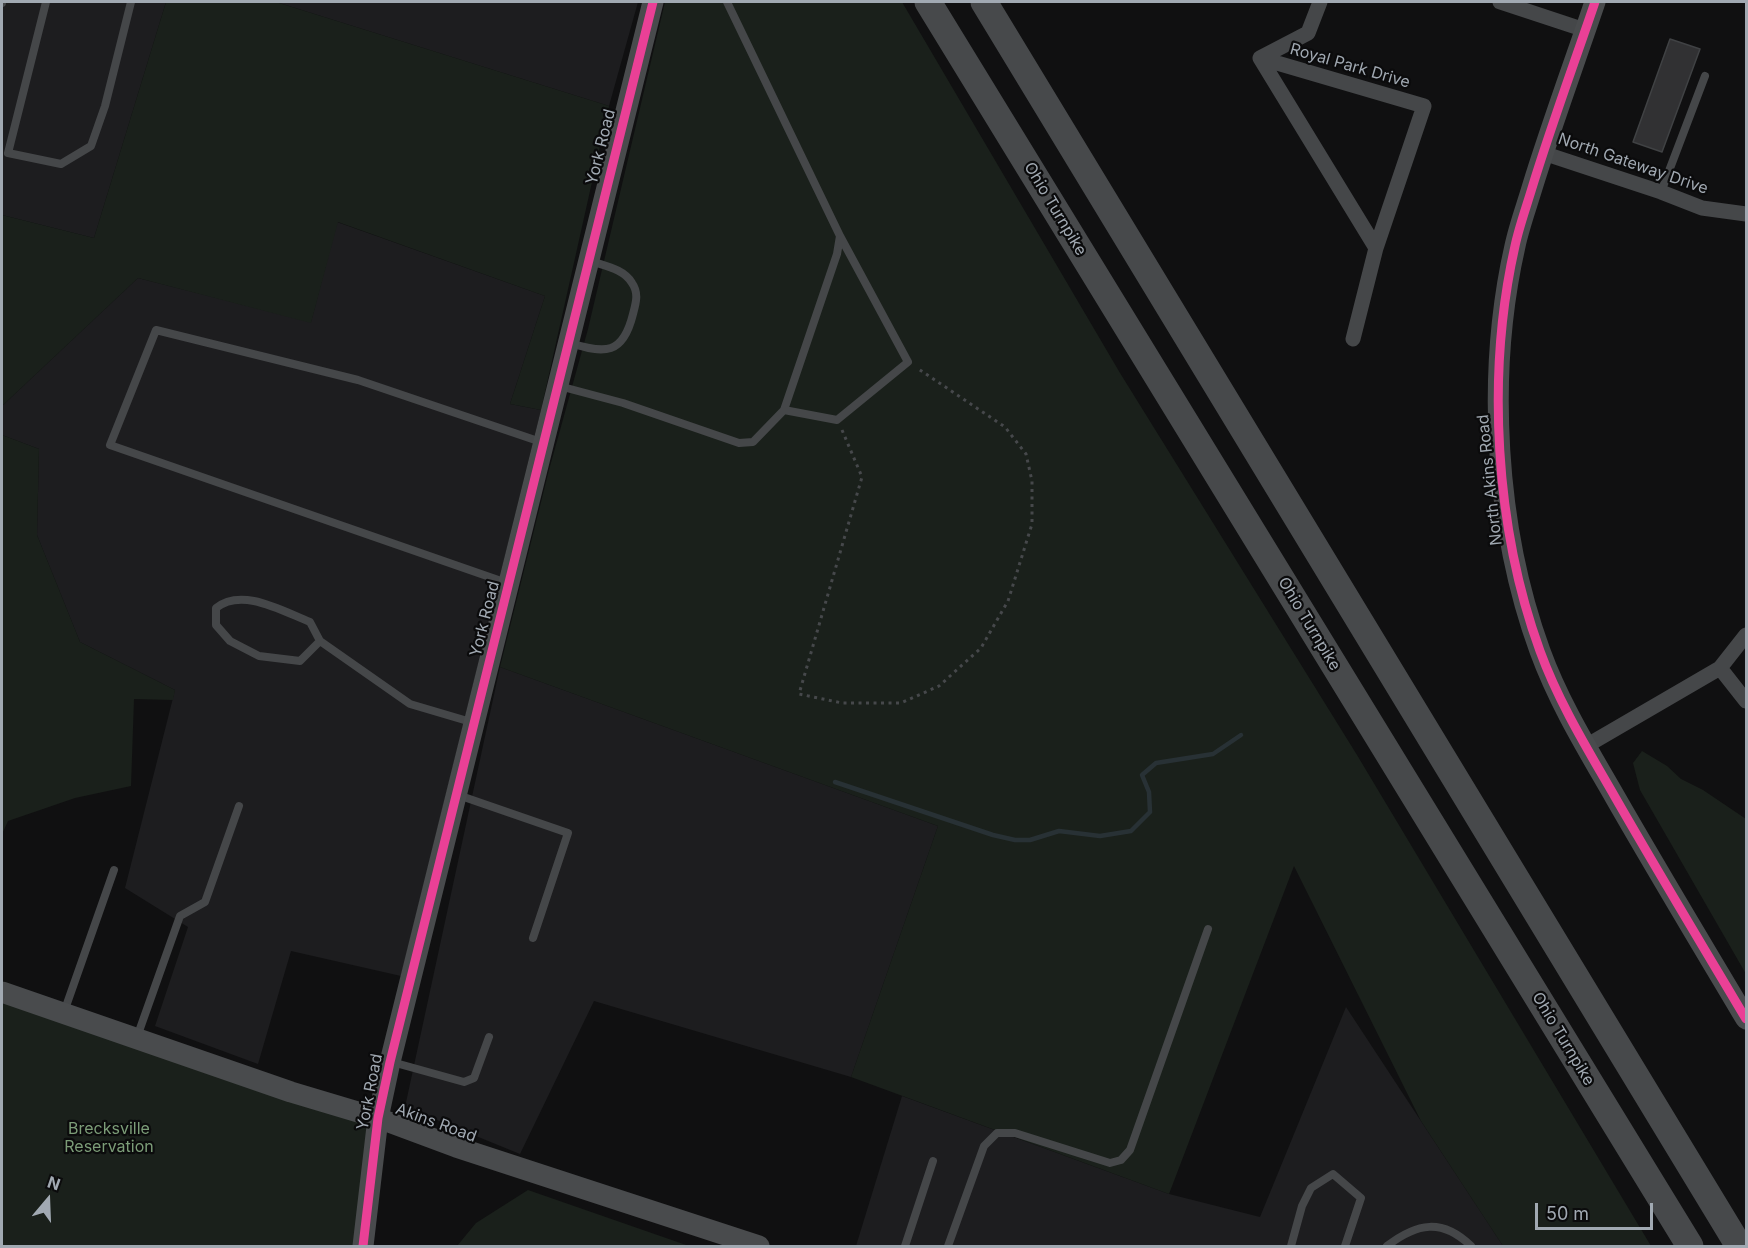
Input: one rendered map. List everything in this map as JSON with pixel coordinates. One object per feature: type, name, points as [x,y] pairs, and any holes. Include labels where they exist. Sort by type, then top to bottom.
[{"type":"highway","name":"Ohio Turnpike","points":[[928,2],[1690,1246]]},
{"type":"highway","points":[[984,2],[1739,1246]]},
{"type":"street","name":"York Road","points":[[363,1246],[378,1118],[390,1062],[653,2]]},
{"type":"street","name":"Royal Park Drive","points":[[1260,58],[1308,33],[1320,2]]},
{"type":"street","points":[[1500,2],[1586,30]]},
{"type":"street","name":"North Akins Road","points":[[1595,2],[1543,153],[1515,245],[1500,350],[1497,403],[1505,507],[1518,576],[1540,650],[1560,699],[1646,851],[1746,1019]]},
{"type":"street","name":"Royal Park Drive","points":[[1260,58],[1424,106],[1376,248],[1353,339]]},
{"type":"street","name":"Royal Park Drive","points":[[1260,58],[1376,248]]},
{"type":"street","name":"North Gateway Drive","points":[[1543,153],[1662,192],[1702,208],[1746,214]]},
{"type":"street","points":[[1586,746],[1720,668],[1746,635]]},
{"type":"street","points":[[1720,668],[1746,701]]},
{"type":"street","name":"Akins Road","points":[[2,992],[291,1092],[378,1118],[456,1147],[759,1246]]},
{"type":"lane","points":[[46,2],[4,152],[61,164],[91,146],[105,106],[131,2]]},
{"type":"lane","points":[[727,2],[840,236],[908,362],[837,420],[784,410]]},
{"type":"lane","points":[[1662,192],[1705,76]]},
{"type":"lane","points":[[558,386],[623,403],[739,443],[753,442],[784,410],[837,254],[840,236]]},
{"type":"lane","points":[[568,343],[596,351],[612,348],[624,339],[637,297],[632,282],[620,271],[589,260]]},
{"type":"lane","points":[[509,583],[111,445],[156,330],[358,380],[544,442]]},
{"type":"lane","points":[[320,641],[300,661],[259,656],[230,641],[216,625],[216,608],[225,600],[244,599],[310,622],[320,641],[410,704],[474,722]]},
{"type":"lane","points":[[457,794],[568,833],[533,938]]},
{"type":"lane","points":[[137,1039],[180,916],[205,902],[239,806]]},
{"type":"lane","points":[[63,1014],[114,870]]},
{"type":"lane","points":[[948,1246],[984,1146],[997,1133],[1015,1133],[1110,1162],[1121,1160],[1130,1150],[1208,929]]},
{"type":"lane","points":[[390,1062],[464,1083],[474,1078],[489,1037]]},
{"type":"lane","points":[[905,1246],[933,1161]]},
{"type":"lane","points":[[1292,1246],[1302,1206],[1311,1188],[1333,1174],[1361,1198],[1345,1246]]},
{"type":"lane","points":[[1387,1246],[1400,1236],[1418,1228],[1433,1226],[1454,1232],[1471,1246]]},
{"type":"path","points":[[837,420],[862,477],[799,694],[842,703],[901,703],[939,686],[981,648],[1008,600],[1032,524],[1032,481],[1026,454],[1005,427],[908,362]]},
{"type":"shaded area","points":[[2,2],[166,2],[94,238],[2,215]]},
{"type":"shaded area","points":[[276,2],[638,2],[609,106]]},
{"type":"shaded area","points":[[337,222],[545,296],[510,404],[541,410],[401,976],[291,951],[258,1064],[155,1026],[188,927],[125,888],[175,690],[80,642],[37,535],[39,449],[2,435],[2,406],[138,278],[311,322]]},
{"type":"shaded area","points":[[500,667],[938,826],[851,1077],[594,1001],[520,1154],[405,1107]]},
{"type":"shaded area","points":[[1346,1007],[1503,1246],[856,1246],[902,1096],[1169,1194],[1260,1217]]},
{"type":"green space","points":[[166,2],[276,2],[609,106],[541,410],[510,404],[545,296],[338,222],[311,323],[138,278],[2,406],[2,215],[94,238]]},
{"type":"green space","points":[[665,2],[902,2],[1120,373],[1357,755],[1651,1246],[1503,1246],[1421,1121],[1294,866],[1169,1194],[851,1077],[938,826],[500,667],[549,470],[588,329]]},
{"type":"green space","points":[[2,435],[39,449],[37,535],[80,642],[175,690],[173,700],[134,699],[131,786],[75,798],[8,821],[2,834]]},
{"type":"green space","points":[[1642,751],[1667,766],[1681,779],[1703,790],[1746,819],[1746,974],[1640,790],[1633,763]]},
{"type":"green space","name":"Brecksville Reservation","points":[[2,988],[378,1116],[363,1246],[2,1246]]},
{"type":"green space","points":[[528,1190],[689,1246],[457,1246],[476,1223]]},
{"type":"building","points":[[1670,39],[1700,49],[1662,152],[1633,142]]},
{"type":"waterway","points":[[835,782],[993,835],[1015,840],[1030,840],[1059,831],[1100,836],[1131,831],[1150,812],[1149,792],[1142,775],[1156,763],[1213,754],[1241,735]]},
{"type":"cycle path","points":[[363,1246],[378,1118],[390,1062],[653,2]]},
{"type":"cycle path","points":[[1595,2],[1521,225],[1506,295],[1500,346],[1498,398],[1505,503],[1513,554],[1525,604],[1540,651],[1556,689],[1574,726],[1746,1019]]}]
